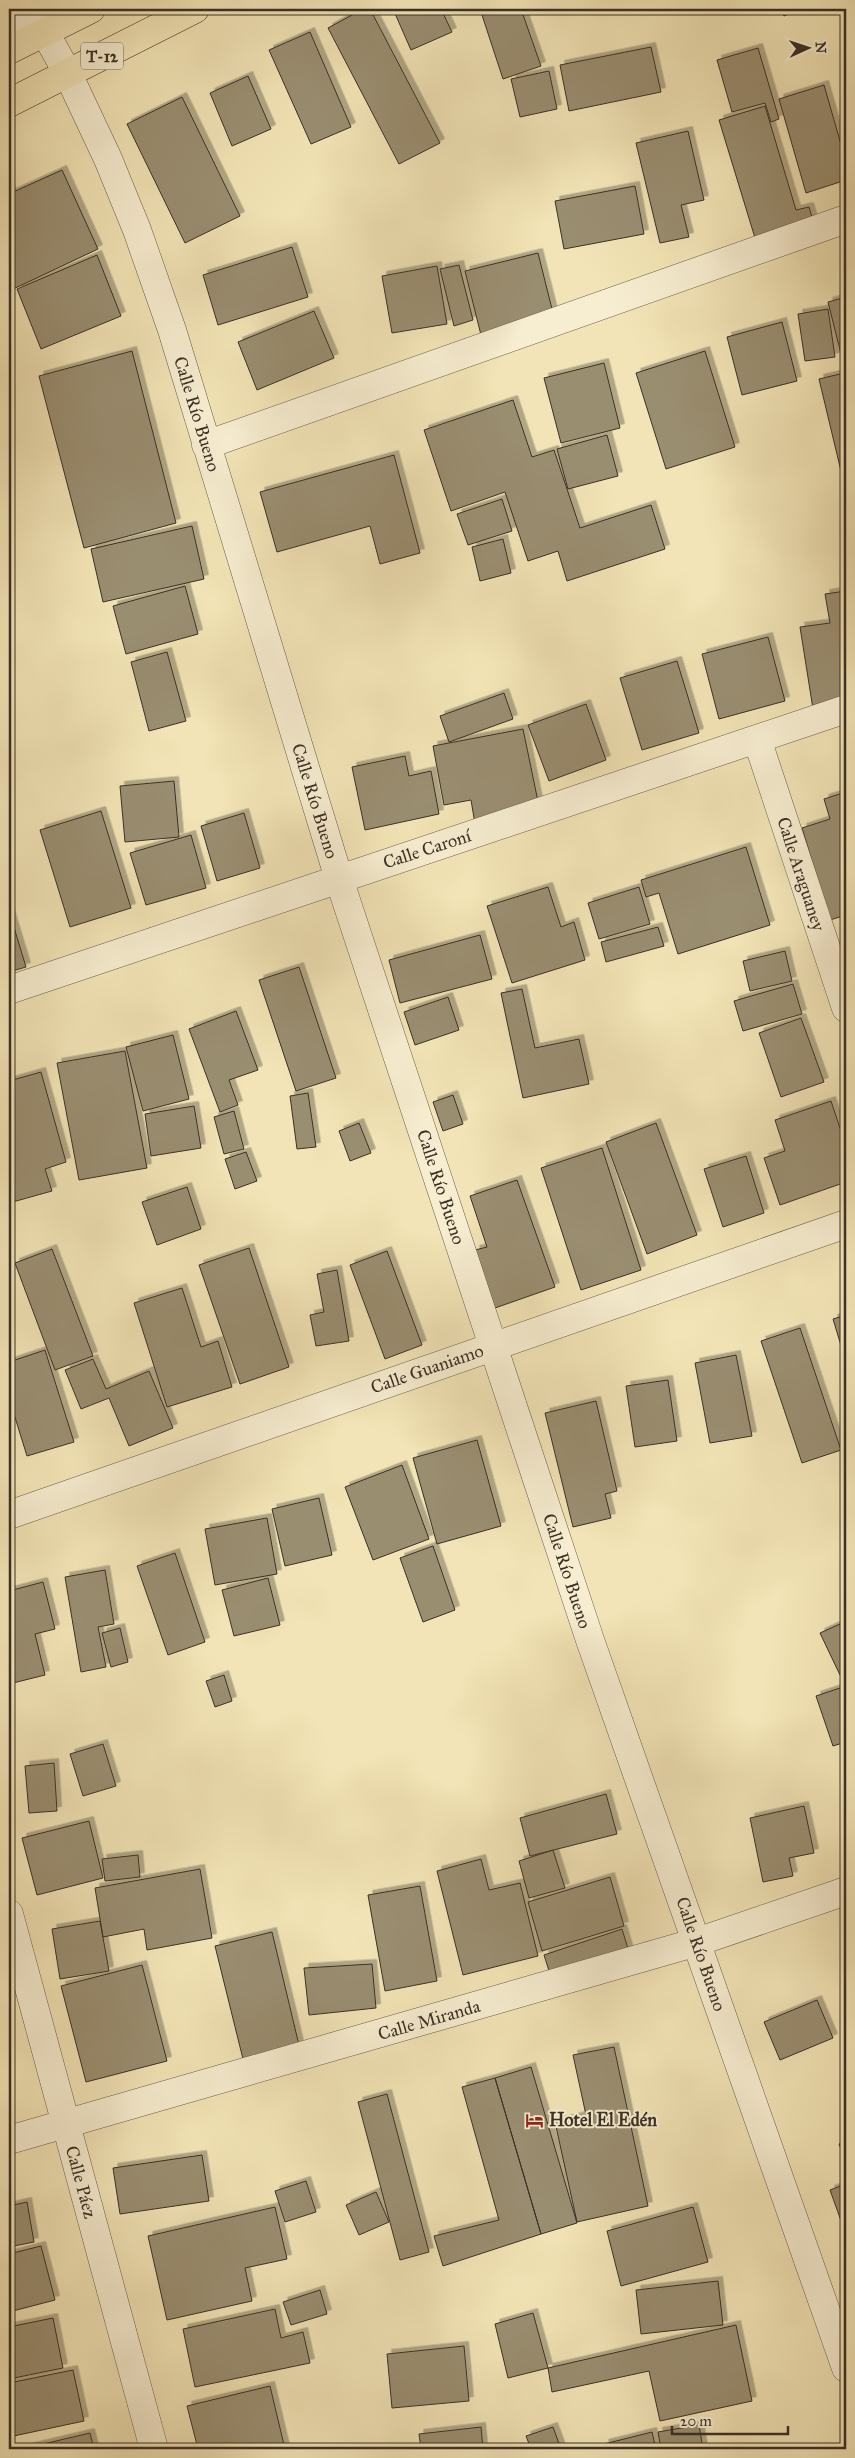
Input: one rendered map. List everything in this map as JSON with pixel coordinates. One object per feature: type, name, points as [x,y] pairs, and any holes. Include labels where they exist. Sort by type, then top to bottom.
[{"type":"highway","name":"T-12","points":[[9,50],[91,9]]},
{"type":"highway","name":"T-12","points":[[9,103],[195,9]]},
{"type":"street","name":"Calle Río Bueno","points":[[32,9],[68,74],[108,159],[137,230],[172,330],[339,879],[590,1640],[846,2368]]},
{"type":"street","points":[[9,15],[45,32]]},
{"type":"street","points":[[206,445],[846,220]]},
{"type":"street","name":"Calle Caroní","points":[[9,990],[846,709]]},
{"type":"street","name":"Calle Araguaney","points":[[757,739],[846,1008]]},
{"type":"street","name":"Calle Guaniamo","points":[[9,1515],[846,1224]]},
{"type":"street","name":"Calle Miranda","points":[[9,2140],[66,2126],[697,1942],[846,1891]]},
{"type":"street","name":"Calle Páez","points":[[9,1914],[154,2449]]},
{"type":"building","points":[[363,9],[370,9],[440,143],[399,164],[328,28]]},
{"type":"building","points":[[393,9],[441,9],[452,32],[411,50]]},
{"type":"building","points":[[480,9],[521,9],[541,66],[503,79]]},
{"type":"building","points":[[781,9],[800,9],[784,16]]},
{"type":"building","points":[[826,9],[840,9],[828,13]]},
{"type":"building","points":[[310,32],[351,127],[311,144],[269,50]]},
{"type":"building","points":[[651,47],[661,92],[569,111],[560,65]]},
{"type":"building","points":[[758,48],[779,119],[771,122],[765,103],[732,112],[717,60]]},
{"type":"building","points":[[549,71],[557,109],[520,117],[511,79]]},
{"type":"building","points":[[248,76],[271,129],[232,146],[210,93]]},
{"type":"building","points":[[824,85],[846,162],[846,180],[806,193],[779,99]]},
{"type":"building","points":[[182,97],[240,216],[185,243],[127,124]]},
{"type":"building","points":[[765,106],[796,210],[809,207],[817,234],[759,251],[719,120]]},
{"type":"building","points":[[688,131],[704,200],[681,205],[689,237],[660,243],[636,143]]},
{"type":"building","points":[[62,170],[98,249],[9,291],[9,188],[11,193]]},
{"type":"building","points":[[635,186],[644,234],[564,249],[555,201]]},
{"type":"building","points":[[292,247],[308,297],[218,325],[203,275]]},
{"type":"building","points":[[538,253],[554,317],[481,335],[465,271]]},
{"type":"building","points":[[97,255],[121,316],[41,349],[17,289]]},
{"type":"building","points":[[459,265],[473,320],[454,326],[440,269]]},
{"type":"building","points":[[437,266],[447,324],[392,333],[382,276]]},
{"type":"building","points":[[846,297],[846,353],[841,354],[828,302]]},
{"type":"building","points":[[828,309],[835,357],[805,361],[798,314]]},
{"type":"building","points":[[314,311],[334,358],[257,390],[238,342]]},
{"type":"building","points":[[782,322],[797,381],[742,395],[727,337]]},
{"type":"building","points":[[132,351],[176,523],[84,548],[39,376]]},
{"type":"building","points":[[705,351],[735,447],[666,469],[636,373]]},
{"type":"building","points":[[604,363],[620,428],[561,443],[544,378]]},
{"type":"building","points":[[840,374],[846,401],[846,492],[819,379]]},
{"type":"building","points":[[513,400],[532,457],[554,450],[580,528],[651,505],[665,549],[567,581],[558,551],[528,561],[505,492],[451,511],[424,430]]},
{"type":"building","points":[[607,435],[618,476],[568,489],[557,449]]},
{"type":"building","points":[[394,455],[420,553],[380,564],[370,526],[277,552],[260,492]]},
{"type":"building","points":[[502,499],[512,531],[468,545],[457,514]]},
{"type":"building","points":[[192,526],[204,579],[103,602],[91,549]]},
{"type":"building","points":[[503,539],[511,573],[480,581],[472,547]]},
{"type":"building","points":[[185,586],[198,634],[126,654],[113,606]]},
{"type":"building","points":[[846,591],[846,703],[813,709],[800,627],[830,623],[825,594]]},
{"type":"building","points":[[768,637],[785,701],[719,719],[702,654]]},
{"type":"building","points":[[167,652],[186,721],[149,731],[131,662]]},
{"type":"building","points":[[677,661],[699,733],[642,750],[620,678]]},
{"type":"building","points":[[504,693],[513,719],[449,742],[440,716]]},
{"type":"building","points":[[586,704],[606,760],[549,781],[528,725]]},
{"type":"building","points":[[523,729],[540,811],[475,824],[471,800],[444,805],[433,746]]},
{"type":"building","points":[[405,756],[409,776],[431,771],[439,814],[365,830],[352,767]]},
{"type":"building","points":[[174,781],[179,837],[125,842],[120,786]]},
{"type":"building","points":[[846,792],[846,915],[830,920],[802,828],[830,819],[824,799]]},
{"type":"building","points":[[101,811],[131,908],[70,927],[40,830]]},
{"type":"building","points":[[244,813],[260,868],[217,881],[201,826]]},
{"type":"building","points":[[191,835],[206,888],[146,905],[130,853]]},
{"type":"building","points":[[746,847],[770,925],[678,954],[659,893],[646,897],[641,880]]},
{"type":"building","points":[[548,887],[561,927],[574,922],[585,960],[512,983],[487,906]]},
{"type":"building","points":[[639,887],[650,924],[599,939],[588,903]]},
{"type":"building","points":[[9,911],[26,967],[9,972]]},
{"type":"building","points":[[658,927],[664,946],[606,962],[601,942]]},
{"type":"building","points":[[480,935],[492,979],[400,1003],[389,960]]},
{"type":"building","points":[[785,951],[792,981],[750,991],[743,961]]},
{"type":"building","points":[[299,967],[336,1078],[296,1091],[259,980]]},
{"type":"building","points":[[793,984],[802,1014],[743,1031],[734,1001]]},
{"type":"building","points":[[522,989],[535,1048],[579,1039],[589,1084],[523,1098],[501,993]]},
{"type":"building","points":[[448,997],[459,1030],[415,1045],[404,1012]]},
{"type":"building","points":[[236,1011],[258,1070],[229,1080],[238,1105],[220,1112],[189,1029]]},
{"type":"building","points":[[801,1018],[824,1082],[781,1097],[759,1033]]},
{"type":"building","points":[[173,1035],[189,1099],[143,1111],[126,1047]]},
{"type":"building","points":[[125,1051],[147,1168],[79,1180],[57,1063]]},
{"type":"building","points":[[41,1072],[66,1162],[45,1169],[52,1191],[9,1203],[9,1081]]},
{"type":"building","points":[[308,1093],[316,1147],[297,1149],[290,1096]]},
{"type":"building","points":[[453,1095],[463,1124],[443,1131],[433,1102]]},
{"type":"building","points":[[831,1101],[846,1146],[846,1182],[780,1205],[764,1158],[785,1151],[775,1120]]},
{"type":"building","points":[[194,1106],[201,1148],[151,1156],[145,1114]]},
{"type":"building","points":[[234,1111],[244,1149],[224,1154],[214,1117]]},
{"type":"building","points":[[359,1123],[371,1153],[350,1161],[339,1131]]},
{"type":"building","points":[[656,1123],[697,1235],[647,1254],[606,1142]]},
{"type":"building","points":[[602,1148],[641,1270],[581,1290],[541,1168]]},
{"type":"building","points":[[246,1152],[257,1181],[235,1189],[225,1159]]},
{"type":"building","points":[[746,1156],[764,1213],[723,1227],[704,1169]]},
{"type":"building","points":[[517,1180],[555,1287],[495,1308],[475,1250],[487,1247],[470,1196]]},
{"type":"building","points":[[187,1187],[201,1229],[157,1245],[142,1202]]},
{"type":"building","points":[[249,1248],[289,1367],[240,1384],[199,1265]]},
{"type":"building","points":[[52,1249],[93,1356],[55,1370],[15,1263]]},
{"type":"building","points":[[387,1251],[422,1345],[385,1359],[350,1265]]},
{"type":"building","points":[[337,1270],[349,1341],[316,1346],[310,1315],[324,1312],[317,1274]]},
{"type":"building","points":[[182,1288],[201,1347],[218,1341],[232,1387],[167,1407],[134,1303]]},
{"type":"building","points":[[846,1315],[846,1362],[833,1319]]},
{"type":"building","points":[[800,1328],[841,1450],[802,1463],[761,1341]]},
{"type":"building","points":[[45,1350],[74,1442],[27,1456],[9,1398],[9,1362]]},
{"type":"building","points":[[736,1355],[752,1436],[710,1443],[695,1363]]},
{"type":"building","points":[[93,1359],[106,1389],[149,1371],[173,1428],[129,1446],[109,1398],[81,1409],[65,1370]]},
{"type":"building","points":[[668,1380],[677,1441],[635,1447],[626,1386]]},
{"type":"building","points":[[596,1401],[617,1491],[605,1494],[611,1518],[573,1527],[545,1413]]},
{"type":"building","points":[[477,1440],[501,1526],[437,1544],[413,1458]]},
{"type":"building","points":[[402,1465],[429,1539],[373,1560],[345,1487]]},
{"type":"building","points":[[319,1498],[332,1555],[285,1566],[272,1509]]},
{"type":"building","points":[[267,1518],[277,1574],[215,1585],[205,1529]]},
{"type":"building","points":[[433,1546],[455,1610],[423,1622],[400,1558]]},
{"type":"building","points":[[175,1553],[205,1642],[168,1655],[137,1566]]},
{"type":"building","points":[[105,1570],[114,1624],[98,1627],[106,1667],[81,1672],[65,1577]]},
{"type":"building","points":[[268,1578],[280,1625],[234,1636],[222,1590]]},
{"type":"building","points":[[43,1582],[55,1629],[35,1634],[45,1675],[9,1684],[9,1591]]},
{"type":"building","points":[[840,1624],[846,1638],[846,1673],[840,1675],[820,1633]]},
{"type":"building","points":[[120,1628],[128,1662],[111,1667],[102,1633]]},
{"type":"building","points":[[224,1675],[232,1701],[215,1707],[206,1681]]},
{"type":"building","points":[[846,1686],[846,1742],[833,1746],[816,1696]]},
{"type":"building","points":[[103,1744],[116,1786],[83,1796],[70,1754]]},
{"type":"building","points":[[54,1763],[57,1811],[29,1813],[25,1766]]},
{"type":"building","points":[[606,1794],[617,1834],[530,1856],[520,1818]]},
{"type":"building","points":[[804,1806],[814,1853],[789,1858],[793,1876],[763,1882],[750,1818]]},
{"type":"building","points":[[89,1821],[103,1878],[37,1895],[22,1838]]},
{"type":"building","points":[[553,1850],[565,1888],[529,1898],[519,1861]]},
{"type":"building","points":[[138,1855],[140,1877],[105,1881],[102,1859]]},
{"type":"building","points":[[481,1859],[489,1890],[520,1883],[538,1956],[463,1975],[437,1871]]},
{"type":"building","points":[[200,1869],[212,1938],[147,1950],[144,1929],[103,1937],[95,1888]]},
{"type":"building","points":[[610,1877],[624,1926],[542,1951],[528,1902]]},
{"type":"building","points":[[420,1886],[437,1981],[385,1991],[368,1895]]},
{"type":"building","points":[[100,1921],[109,1971],[60,1979],[52,1929]]},
{"type":"building","points":[[622,1929],[629,1952],[551,1977],[544,1955]]},
{"type":"building","points":[[272,1932],[299,2045],[243,2059],[215,1946]]},
{"type":"building","points":[[372,1964],[376,2008],[309,2015],[304,1968]]},
{"type":"building","points":[[142,1965],[167,2061],[86,2082],[61,1986]]},
{"type":"building","points":[[817,2000],[833,2038],[780,2060],[764,2022]]},
{"type":"building","points":[[614,2047],[648,2206],[577,2222],[555,2122],[586,2115],[573,2055]]},
{"type":"building","points":[[531,2067],[577,2223],[541,2234],[495,2078]]},
{"type":"building","points":[[495,2078],[541,2234],[443,2266],[434,2236],[499,2220],[462,2087]]},
{"type":"building","points":[[387,2094],[429,2252],[400,2260],[358,2102]]},
{"type":"building","points":[[846,2141],[846,2162],[839,2144]]},
{"type":"building","points":[[202,2155],[209,2201],[120,2214],[113,2168]]},
{"type":"building","points":[[306,2181],[316,2212],[285,2222],[275,2191]]},
{"type":"building","points":[[846,2184],[846,2228],[844,2229],[830,2190]]},
{"type":"building","points":[[376,2192],[389,2222],[359,2235],[346,2205]]},
{"type":"building","points":[[27,2202],[34,2242],[9,2247],[9,2206]]},
{"type":"building","points":[[275,2207],[287,2259],[245,2268],[252,2301],[167,2320],[148,2236]]},
{"type":"building","points":[[693,2207],[708,2262],[621,2286],[607,2231]]},
{"type":"building","points":[[41,2246],[55,2300],[9,2312],[9,2254]]},
{"type":"building","points":[[718,2281],[723,2325],[641,2334],[636,2290]]},
{"type":"building","points":[[320,2290],[327,2314],[291,2325],[283,2302]]},
{"type":"building","points":[[275,2309],[281,2338],[303,2332],[310,2363],[195,2387],[183,2329]]},
{"type":"building","points":[[533,2313],[548,2368],[508,2378],[495,2324]]},
{"type":"building","points":[[53,2318],[63,2368],[9,2379],[9,2327]]},
{"type":"building","points":[[736,2325],[752,2401],[660,2421],[649,2371],[552,2392],[548,2368]]},
{"type":"building","points":[[464,2346],[469,2401],[392,2408],[387,2354]]},
{"type":"building","points":[[73,2370],[84,2421],[9,2437],[9,2383]]},
{"type":"building","points":[[270,2386],[285,2449],[198,2449],[187,2406]]},
{"type":"building","points":[[699,2425],[703,2449],[661,2449],[658,2432]]},
{"type":"building","points":[[481,2427],[483,2449],[421,2449],[419,2434]]},
{"type":"building","points":[[553,2427],[561,2449],[531,2449],[526,2436]]},
{"type":"building","points":[[652,2432],[656,2449],[606,2449],[604,2444]]},
{"type":"building","points":[[90,2433],[94,2449],[22,2449]]},
{"type":"place","name":"Hotel El Edén","points":[[535,2120]]}]
